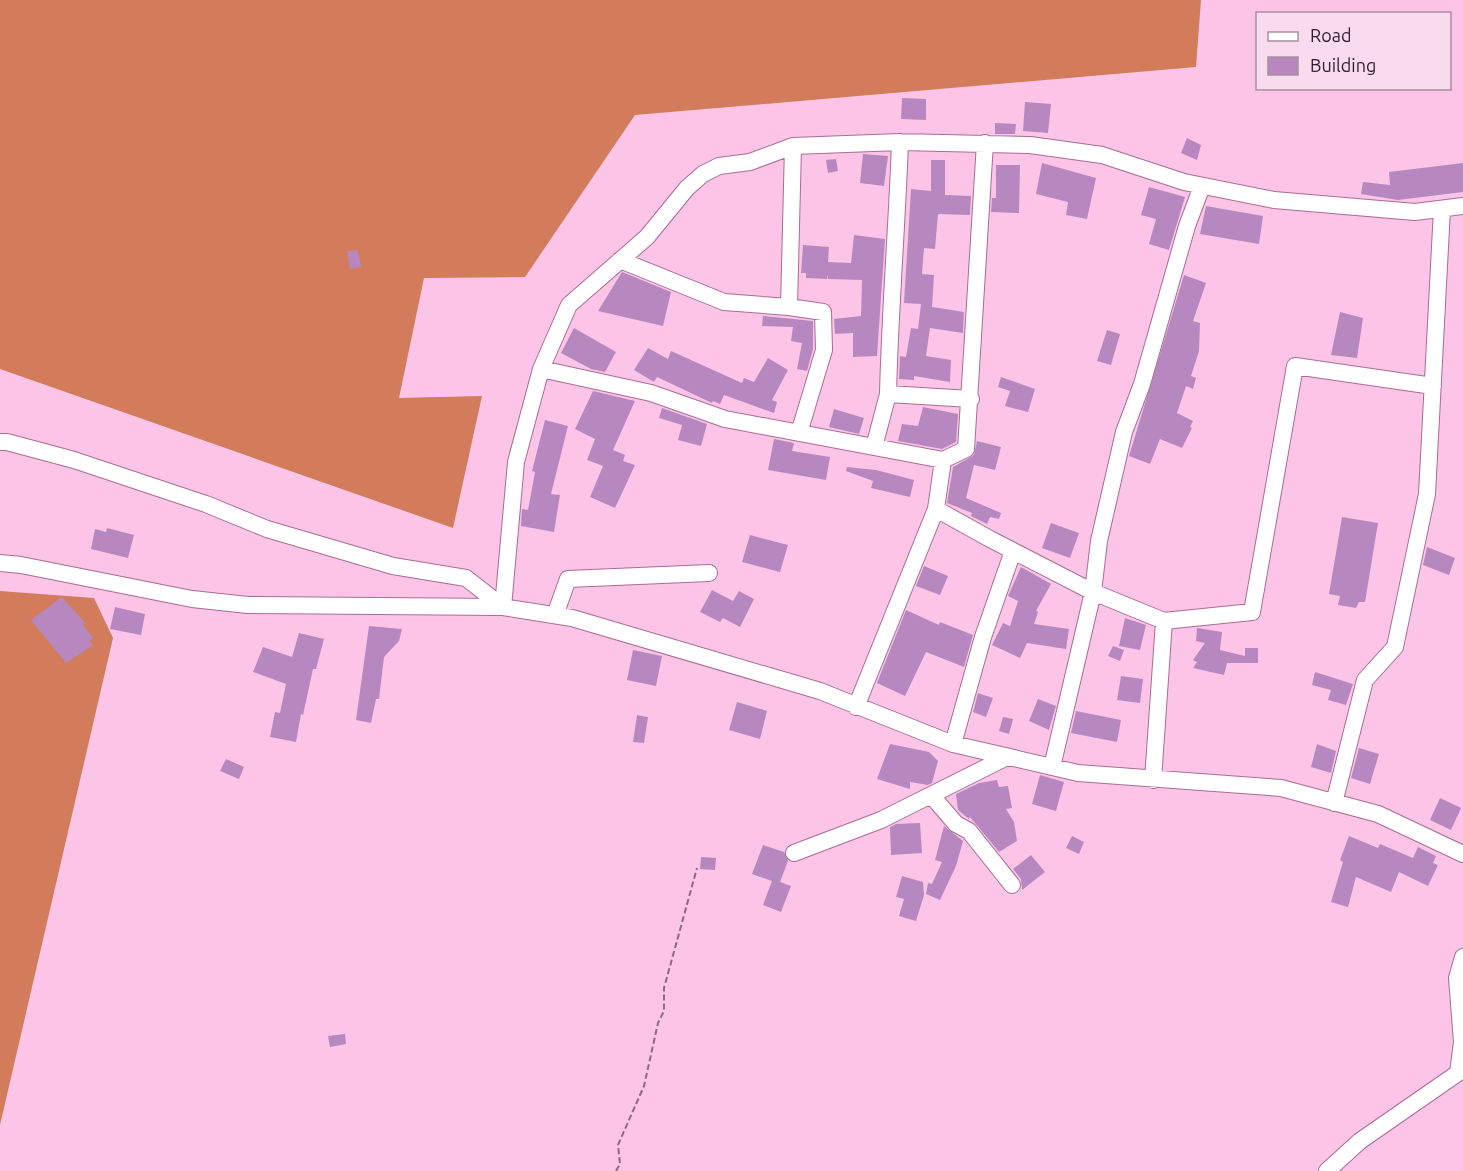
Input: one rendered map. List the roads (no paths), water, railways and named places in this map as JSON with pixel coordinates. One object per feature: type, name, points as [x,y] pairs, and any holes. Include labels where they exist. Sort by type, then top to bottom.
[{"type":"street","points":[[874,447],[888,394],[890,313],[897,228],[900,142]]},
{"type":"street","points":[[503,607],[516,462],[542,369],[569,305],[647,237],[687,188],[703,174],[719,166],[750,162],[793,147],[900,142],[1030,145],[1102,155],[1202,186],[1274,200],[1415,212],[1463,206]]},
{"type":"street","points":[[542,369],[651,393],[725,419],[799,433],[943,460],[966,449],[971,399],[985,143]]},
{"type":"street","points":[[789,307],[793,147]]},
{"type":"street","points":[[1052,767],[1093,592],[1099,541],[1124,432],[1142,384],[1187,226],[1202,186]]},
{"type":"street","points":[[1334,803],[1365,680],[1395,647],[1427,494],[1442,209]]},
{"type":"street","points":[[620,260],[724,302],[823,312],[824,350],[799,433]]},
{"type":"street","points":[[936,509],[1093,592],[1164,621],[1252,612],[1295,366],[1433,386]]},
{"type":"street","points":[[888,394],[971,399]]},
{"type":"street","points":[[2,440],[151,486],[267,529],[393,566],[466,578],[503,607]]},
{"type":"street","points":[[856,707],[936,509],[943,460]]},
{"type":"street","points":[[953,744],[983,637],[1012,551]]},
{"type":"street","points":[[0,563],[21,565],[192,599],[248,605],[503,607],[555,615],[820,691],[953,744],[1078,773],[1281,788],[1378,814],[1463,854]]},
{"type":"street","points":[[555,615],[568,579],[710,573]]},
{"type":"street","points":[[1153,780],[1164,621]]},
{"type":"street","points":[[794,853],[881,820],[1007,757]]},
{"type":"street","points":[[932,795],[956,824],[969,831],[1012,885]]},
{"type":"street","points":[[1327,1171],[1360,1141],[1458,1073],[1461,1042],[1457,978],[1463,957]]}]
